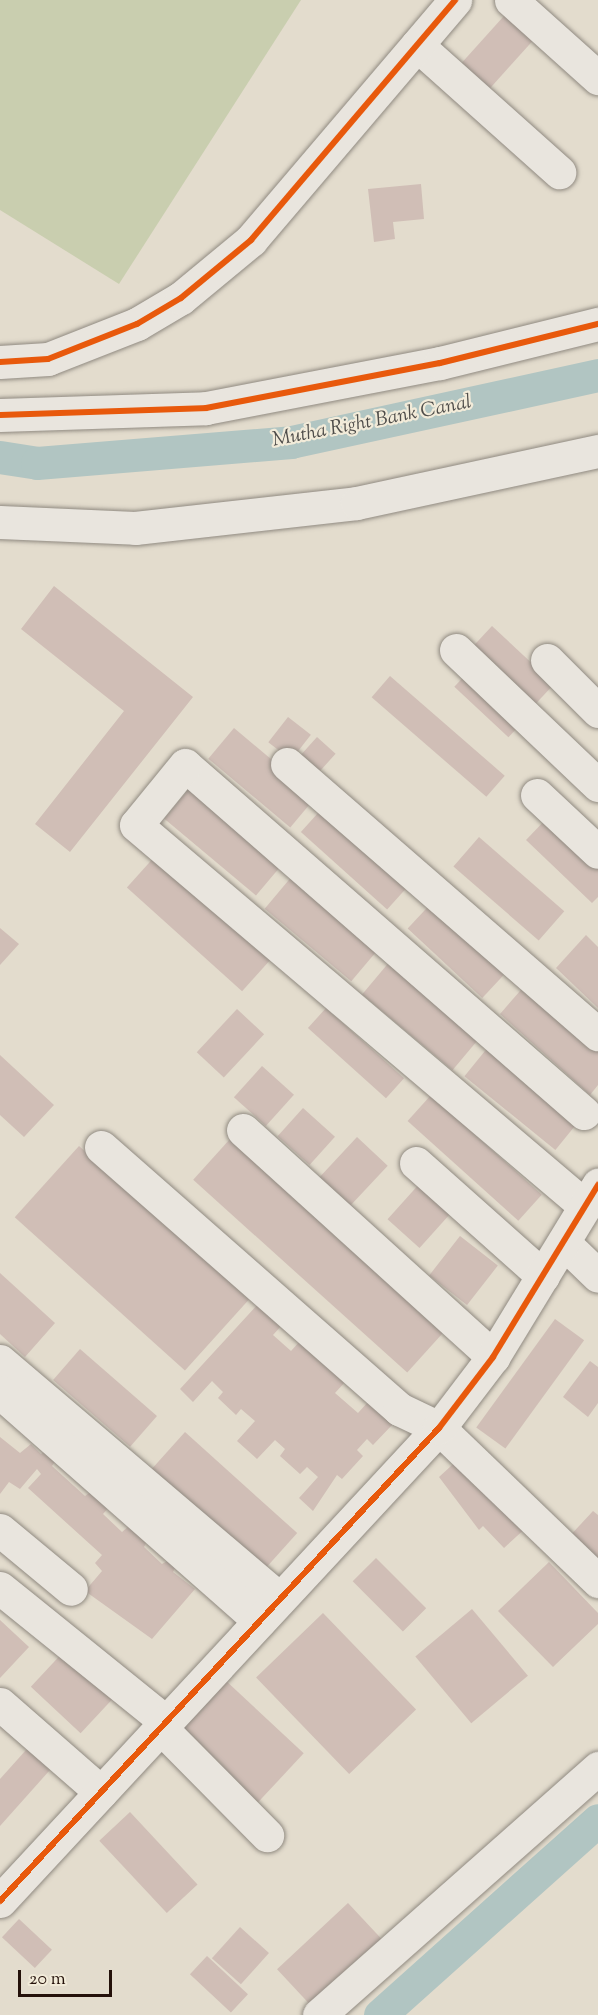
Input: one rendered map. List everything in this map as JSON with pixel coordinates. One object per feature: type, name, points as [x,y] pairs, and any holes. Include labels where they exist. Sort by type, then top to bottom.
[{"type":"street","points":[[0,362],[48,359],[137,324],[182,298],[251,240],[455,0]]},
{"type":"street","points":[[511,0],[598,78]]},
{"type":"street","points":[[417,45],[559,172]]},
{"type":"street","points":[[0,415],[206,408],[440,363],[598,324]]},
{"type":"street","points":[[0,522],[135,528],[357,503],[598,451]]},
{"type":"street","points":[[456,650],[598,785]]},
{"type":"street","points":[[548,660],[598,711]]},
{"type":"street","points":[[287,764],[598,1034]]},
{"type":"street","points":[[0,1901],[439,1428],[494,1357],[591,1196],[136,825],[185,765],[584,1113]]},
{"type":"street","points":[[537,795],[598,852]]},
{"type":"street","points":[[243,1130],[494,1357]]},
{"type":"street","points":[[101,1147],[399,1409],[439,1428],[598,1581]]},
{"type":"street","points":[[416,1163],[543,1276]]},
{"type":"street","points":[[564,1243],[598,1276]]},
{"type":"street","points":[[0,1361],[270,1610]]},
{"type":"street","points":[[0,1392],[270,1610]]},
{"type":"street","points":[[0,1530],[71,1589]]},
{"type":"street","points":[[0,1588],[163,1725],[267,1835]]},
{"type":"street","points":[[0,1704],[101,1792]]},
{"type":"street","points":[[319,2015],[598,1768]]},
{"type":"green space","points":[[0,0],[301,0],[119,284],[0,210]]},
{"type":"building","points":[[512,7],[540,32],[490,88],[462,63]]},
{"type":"building","points":[[421,184],[424,219],[393,222],[395,239],[374,242],[368,189]]},
{"type":"building","points":[[54,586],[193,697],[70,852],[35,824],[124,711],[21,629]]},
{"type":"building","points":[[492,626],[554,684],[528,712],[466,654]]},
{"type":"building","points":[[470,670],[524,720],[508,737],[454,687]]},
{"type":"building","points":[[390,676],[505,776],[486,797],[372,697]]},
{"type":"building","points":[[288,717],[311,735],[291,760],[268,742]]},
{"type":"building","points":[[234,728],[316,797],[290,827],[208,759]]},
{"type":"building","points":[[317,737],[336,754],[312,780],[294,763]]},
{"type":"building","points":[[193,784],[285,861],[256,896],[164,818]]},
{"type":"building","points":[[327,803],[413,881],[387,910],[301,832]]},
{"type":"building","points":[[548,817],[598,865],[598,897],[592,903],[526,840]]},
{"type":"building","points":[[479,837],[564,911],[539,941],[453,866]]},
{"type":"building","points":[[157,854],[272,958],[242,991],[127,887]]},
{"type":"building","points":[[293,875],[380,948],[351,981],[265,909]]},
{"type":"building","points":[[437,897],[512,967],[482,998],[408,928]]},
{"type":"building","points":[[0,928],[19,944],[0,965]]},
{"type":"building","points":[[586,935],[598,947],[598,1008],[556,968]]},
{"type":"building","points":[[391,960],[481,1036],[452,1070],[362,994]]},
{"type":"building","points":[[527,983],[598,1046],[598,1085],[590,1095],[500,1014]]},
{"type":"building","points":[[326,1008],[404,1078],[386,1098],[308,1028]]},
{"type":"building","points":[[237,1009],[264,1034],[224,1077],[197,1052]]},
{"type":"building","points":[[489,1046],[580,1120],[555,1150],[464,1076]]},
{"type":"building","points":[[0,1055],[54,1105],[24,1137],[0,1115]]},
{"type":"building","points":[[262,1066],[294,1095],[266,1126],[234,1097]]},
{"type":"building","points":[[431,1095],[542,1195],[518,1221],[408,1121]]},
{"type":"building","points":[[303,1108],[335,1137],[310,1165],[278,1136]]},
{"type":"building","points":[[357,1137],[388,1166],[348,1208],[317,1179]]},
{"type":"building","points":[[230,1139],[444,1332],[407,1373],[193,1180]]},
{"type":"building","points":[[79,1146],[249,1299],[185,1371],[15,1217]]},
{"type":"building","points":[[421,1182],[453,1211],[419,1248],[388,1219]]},
{"type":"building","points":[[460,1236],[498,1266],[467,1305],[429,1275]]},
{"type":"building","points":[[0,1273],[55,1323],[25,1357],[0,1334]]},
{"type":"building","points":[[260,1302],[283,1324],[273,1335],[291,1351],[301,1340],[346,1381],[335,1393],[358,1413],[368,1402],[393,1424],[373,1445],[367,1439],[357,1450],[363,1456],[342,1479],[337,1475],[313,1511],[299,1498],[318,1477],[307,1467],[300,1474],[280,1456],[285,1449],[275,1440],[257,1459],[237,1441],[255,1421],[241,1409],[236,1415],[218,1398],[223,1392],[212,1381],[193,1402],[180,1389]]},
{"type":"building","points":[[555,1319],[584,1340],[505,1449],[476,1427]]},
{"type":"building","points":[[80,1349],[157,1416],[130,1447],[53,1380]]},
{"type":"building","points":[[590,1361],[598,1367],[598,1403],[588,1417],[563,1397]]},
{"type":"building","points":[[185,1432],[297,1533],[264,1570],[152,1469]]},
{"type":"building","points":[[0,1437],[20,1453],[31,1444],[41,1454],[45,1451],[56,1460],[52,1466],[85,1496],[92,1491],[109,1507],[103,1514],[122,1532],[129,1526],[147,1541],[144,1547],[162,1564],[169,1560],[176,1566],[173,1572],[195,1589],[152,1639],[85,1591],[102,1571],[95,1563],[102,1555],[28,1488],[41,1474],[37,1469],[20,1489],[9,1482],[0,1494]]},
{"type":"building","points":[[463,1455],[528,1526],[504,1548],[483,1526],[479,1530],[439,1477]]},
{"type":"building","points":[[593,1511],[598,1515],[598,1569],[567,1539]]},
{"type":"building","points":[[376,1558],[426,1608],[403,1632],[353,1581]]},
{"type":"building","points":[[549,1562],[598,1613],[598,1624],[553,1667],[498,1611]]},
{"type":"building","points":[[472,1609],[528,1676],[471,1723],[415,1657]]},
{"type":"building","points":[[323,1613],[416,1709],[349,1774],[256,1678]]},
{"type":"building","points":[[0,1620],[29,1647],[0,1678]]},
{"type":"building","points":[[67,1648],[117,1694],[81,1733],[31,1687]]},
{"type":"building","points":[[224,1679],[304,1753],[257,1804],[177,1729]]},
{"type":"building","points":[[35,1740],[58,1761],[0,1826],[0,1779]]},
{"type":"building","points":[[130,1812],[198,1884],[167,1913],[99,1841]]},
{"type":"building","points":[[348,1903],[384,1942],[313,2008],[277,1969]]},
{"type":"building","points":[[19,1919],[52,1950],[35,1968],[2,1937]]},
{"type":"building","points":[[240,1927],[269,1953],[241,1984],[212,1958]]},
{"type":"building","points":[[207,1956],[248,1994],[231,2012],[190,1974]]},
{"type":"waterway","name":"Mutha Right Bank Canal","points":[[0,457],[37,463],[291,442],[598,375]]},
{"type":"waterway","points":[[380,2015],[598,1820]]},
{"type":"cycle path","points":[[0,362],[48,359],[137,324],[181,298],[251,240],[455,0]]},
{"type":"cycle path","points":[[0,415],[206,408],[440,363],[598,324]]},
{"type":"cycle path","points":[[0,1901],[439,1428],[493,1357],[598,1185]]}]
